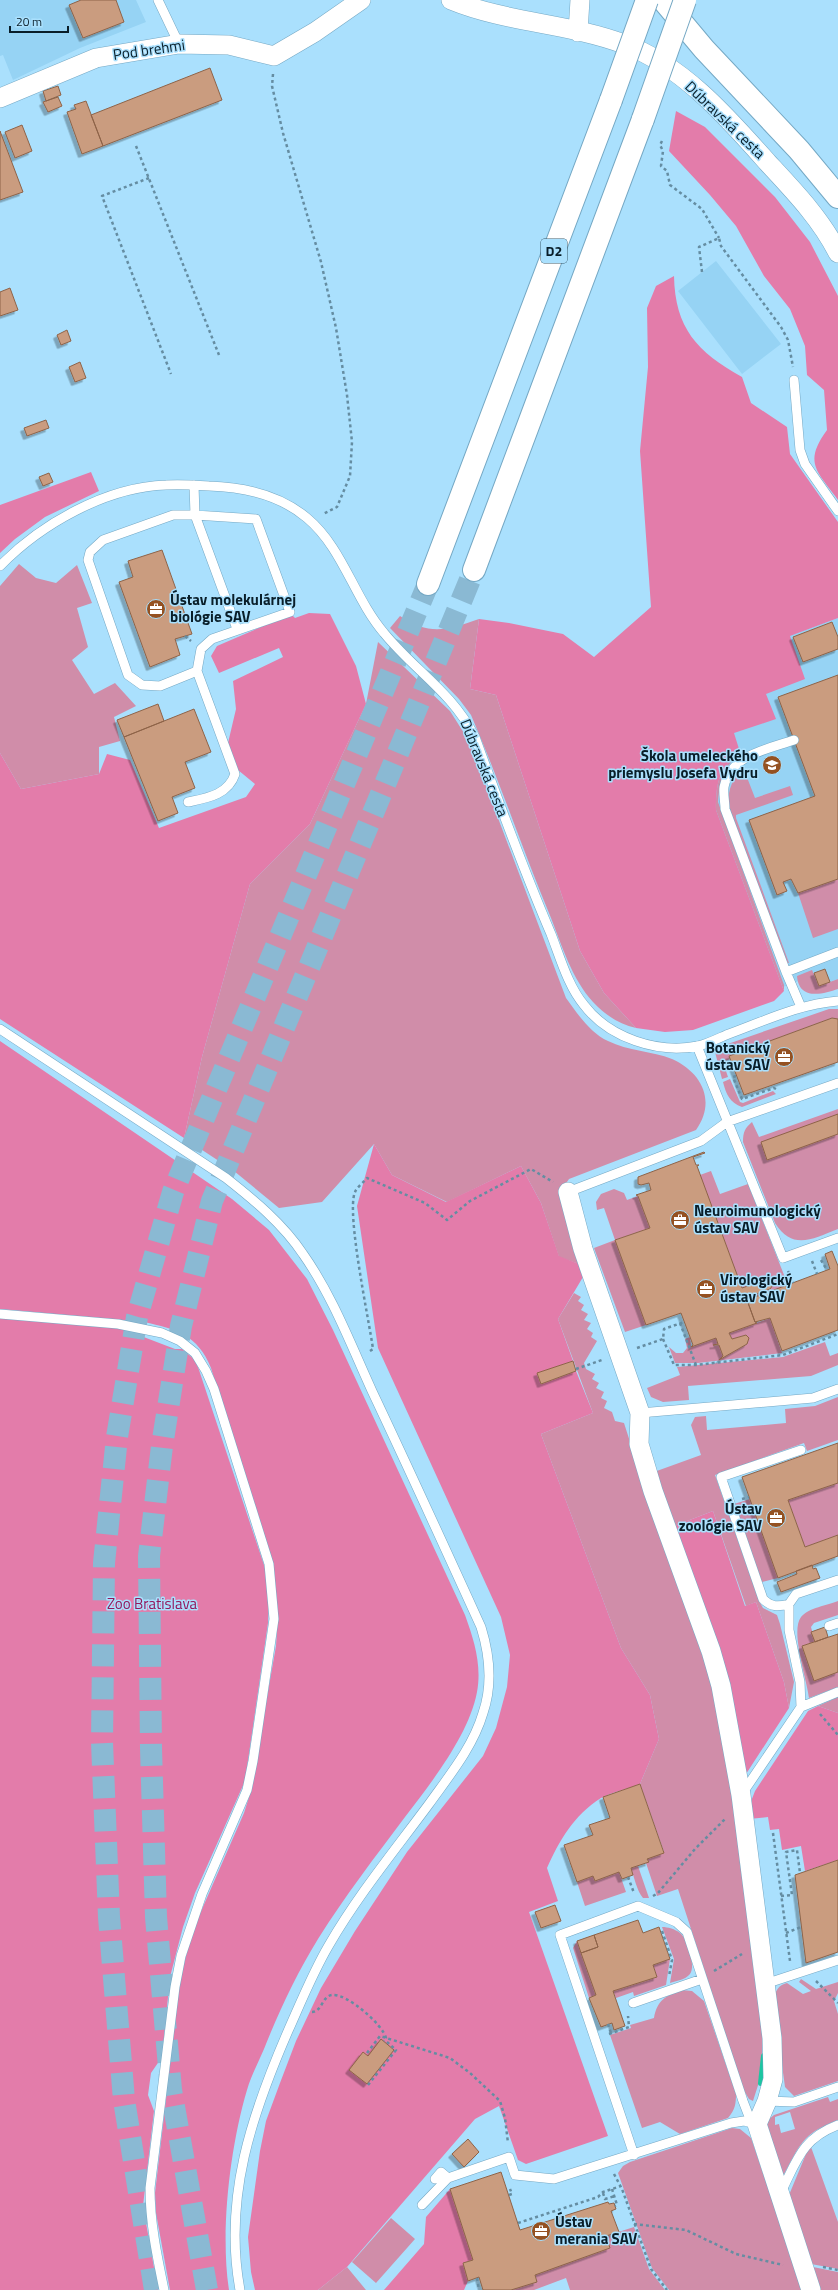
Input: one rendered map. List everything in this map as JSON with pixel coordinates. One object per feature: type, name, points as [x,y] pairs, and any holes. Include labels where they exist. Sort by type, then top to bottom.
[{"type":"highway","name":"D2","points":[[428,584],[611,100],[647,0]]},
{"type":"highway","points":[[663,0],[704,49],[799,150],[838,197]]},
{"type":"highway","name":"D2","points":[[474,570],[643,119],[685,0]]},
{"type":"street","points":[[274,56],[315,32],[361,0]]},
{"type":"street","name":"Dúbravská cesta","points":[[451,0],[505,18],[578,32],[625,44],[655,59],[681,77],[745,137],[805,202],[838,253]]},
{"type":"street","points":[[578,32],[580,0]]},
{"type":"street","name":"Pod brehmi","points":[[0,98],[96,58],[179,44],[229,45],[274,56]]},
{"type":"street","points":[[562,1188],[640,1413],[639,1444],[653,1491],[713,1658],[721,1686],[741,1795],[772,2038],[773,2079],[767,2101],[757,2124],[811,2290]]},
{"type":"lane","points":[[158,0],[179,44]]},
{"type":"lane","points":[[794,380],[800,450],[808,470],[838,511]]},
{"type":"lane","name":"Dúbravská cesta","points":[[0,566],[33,535],[72,512],[107,498],[138,489],[165,485],[228,487],[262,493],[285,503],[307,518],[330,543],[375,623],[451,700],[464,717],[475,737],[532,890],[573,988],[583,1005],[612,1030],[633,1041],[657,1047],[697,1046],[801,1008],[838,1002]]},
{"type":"lane","points":[[194,485],[195,514],[236,629]]},
{"type":"lane","points":[[188,802],[215,796],[232,782],[234,774],[197,671],[201,649],[212,638],[290,612],[256,519],[195,514],[172,515],[103,540],[90,552],[88,560],[128,674],[142,685],[160,686],[197,671]]},
{"type":"lane","points":[[794,740],[743,759],[732,768],[724,786],[725,809],[801,1008]]},
{"type":"lane","points":[[786,972],[838,952]]},
{"type":"lane","points":[[0,1029],[226,1178],[255,1200],[283,1229],[302,1252],[318,1277],[344,1330],[482,1627],[488,1650],[490,1676],[484,1713],[469,1746],[365,1890],[337,1932],[299,2006],[265,2083],[248,2136],[241,2169],[237,2208],[236,2266],[240,2290]]},
{"type":"lane","points":[[697,1046],[783,1258],[838,1238]]},
{"type":"lane","points":[[562,1188],[701,1141],[727,1122],[838,1083]]},
{"type":"lane","points":[[0,1314],[141,1327],[180,1341],[196,1353],[214,1389],[269,1564],[274,1619],[253,1761],[247,1790],[188,1929],[175,1987],[150,2188],[150,2208],[154,2238],[164,2290]]},
{"type":"lane","points":[[640,1413],[813,1398],[838,1389]]},
{"type":"lane","points":[[789,1604],[780,1606],[770,1605],[763,1600],[721,1477],[801,1450]]},
{"type":"lane","points":[[801,1707],[800,1682],[789,1630],[789,1604],[796,1594],[838,1580]]},
{"type":"lane","points":[[741,1795],[801,1707],[838,1692]]},
{"type":"lane","points":[[634,2155],[560,1935],[638,1906],[676,1922],[687,1932],[743,2101],[748,2114],[757,2124]]},
{"type":"lane","points":[[765,1984],[838,1960]]},
{"type":"lane","points":[[633,2003],[702,1979]]},
{"type":"lane","points":[[767,2101],[794,2102],[838,2087]]},
{"type":"lane","points":[[422,2205],[448,2178],[509,2157],[515,2175],[554,2179],[731,2124],[744,2121],[757,2124]]},
{"type":"lane","points":[[780,2195],[803,2148],[811,2139],[822,2131],[838,2125]]},
{"type":"lane","points":[[436,2179],[441,2172],[448,2178]]},
{"type":"path","points":[[274,56],[272,86],[283,133],[321,262],[336,328],[347,395],[352,442],[350,476],[337,507],[330,512],[307,518]]},
{"type":"path","points":[[662,141],[660,146],[664,151],[661,166],[667,172],[670,185],[702,209],[719,238],[721,246],[788,340],[794,380]]},
{"type":"path","points":[[136,146],[219,355]]},
{"type":"path","points":[[149,178],[102,196],[171,374]]},
{"type":"path","points":[[702,272],[699,247],[719,238]]},
{"type":"path","points":[[736,1076],[733,1077],[742,1099],[774,1088],[779,1090]]},
{"type":"path","points":[[373,1349],[356,1247],[352,1206],[355,1191],[367,1178],[426,1203],[447,1220],[470,1201],[531,1169],[562,1188]]},
{"type":"path","points":[[684,1322],[664,1329],[663,1339],[674,1365],[696,1365],[783,1355],[838,1334]]},
{"type":"path","points":[[680,1323],[696,1365]]},
{"type":"path","points":[[576,1369],[663,1339]]},
{"type":"path","points":[[810,1703],[838,1735]]},
{"type":"path","points":[[653,1896],[658,1893],[695,1849],[728,1816]]},
{"type":"path","points":[[773,1833],[791,1976]]},
{"type":"path","points":[[781,1896],[792,1895],[786,1852],[797,1850],[800,1873]]},
{"type":"path","points":[[628,1877],[632,1886]]},
{"type":"path","points":[[660,1927],[672,1960],[669,1978]]},
{"type":"path","points":[[786,1933],[801,1927]]},
{"type":"path","points":[[702,1979],[733,1959]]},
{"type":"path","points":[[822,1987],[838,2003]]},
{"type":"path","points":[[299,2006],[315,2012],[331,1994],[338,1995],[369,2016],[385,2031],[385,2040]]},
{"type":"path","points":[[608,2024],[611,2033],[628,2027],[628,2025]]},
{"type":"path","points":[[367,2053],[380,2036],[396,2050],[368,2085]]},
{"type":"path","points":[[385,2040],[450,2058],[492,2093],[500,2101],[505,2118],[509,2157]]},
{"type":"path","points":[[608,2162],[621,2186],[651,2269],[667,2290]]},
{"type":"path","points":[[509,2186],[512,2194],[509,2195]]},
{"type":"path","points":[[518,2223],[598,2197],[602,2192],[621,2186]]},
{"type":"path","points":[[612,2189],[618,2205],[615,2206]]},
{"type":"path","points":[[602,2192],[605,2199],[615,2196]]},
{"type":"path","points":[[634,2224],[686,2230],[736,2254],[787,2266]]},
{"type":"path","points":[[477,2278],[479,2290]]},
{"type":"shaded area","points":[[0,0],[136,0],[146,22],[80,48],[13,80],[3,55],[0,56]]},
{"type":"shaded area","points":[[716,261],[781,344],[742,374],[678,291]]},
{"type":"shaded area","points":[[19,564],[36,578],[56,583],[77,565],[92,603],[77,608],[88,647],[72,660],[94,694],[115,683],[136,706],[114,717],[120,741],[99,747],[99,774],[21,789],[0,753],[0,586]]},
{"type":"shaded area","points":[[400,616],[410,622],[430,629],[458,626],[479,619],[470,689],[496,695],[580,951],[604,993],[636,1028],[618,1021],[602,1011],[586,993],[573,973],[471,715],[459,699],[390,628]]},
{"type":"shaded area","name":"Škola umeleckého priemyslu Josefa Vydru","points":[[838,618],[838,979],[819,986],[814,975],[783,987],[762,992],[695,806],[773,642]]},
{"type":"shaded area","points":[[378,642],[450,711],[469,741],[566,998],[570,1004],[584,1022],[601,1037],[624,1047],[672,1059],[692,1072],[703,1089],[705,1109],[696,1130],[569,1179],[560,1192],[587,1274],[583,1277],[579,1264],[559,1257],[541,1203],[521,1166],[447,1202],[392,1175],[374,1144],[322,1202],[279,1208],[234,1171],[184,1138],[202,1057],[250,884],[310,824],[366,704]]},
{"type":"shaded area","points":[[739,749],[738,754],[729,765],[722,779],[718,802],[784,985],[784,991],[716,810],[717,791],[720,777]]},
{"type":"shaded area","points":[[743,767],[755,798],[790,786],[793,795],[736,815],[789,963],[786,963],[728,804],[732,784],[736,775]]},
{"type":"shaded area","points":[[838,879],[838,929],[813,938],[798,893]]},
{"type":"shaded area","points":[[812,970],[819,986],[838,979],[838,989],[826,993],[813,994],[802,989],[797,976]]},
{"type":"shaded area","points":[[829,1009],[838,1009],[838,1019],[832,1018],[729,1056],[730,1059],[723,1062],[728,1077],[722,1079],[715,1052],[716,1048]]},
{"type":"shaded area","points":[[730,1079],[740,1102],[743,1103],[773,1091],[776,1094],[742,1107],[734,1103],[729,1098],[723,1082]]},
{"type":"shaded area","points":[[838,1109],[838,1229],[811,1239],[796,1240],[782,1232],[775,1223],[743,1142],[744,1133],[746,1128],[752,1122],[759,1137]]},
{"type":"shaded area","points":[[711,1171],[720,1194],[748,1184],[788,1285],[753,1298],[751,1296],[770,1289],[773,1285],[771,1281],[768,1279],[742,1288],[700,1175]]},
{"type":"shaded area","points":[[614,1189],[624,1193],[627,1200],[638,1196],[650,1228],[615,1240],[604,1208],[597,1210],[596,1202],[601,1194]]},
{"type":"shaded area","points":[[615,1240],[646,1325],[625,1332],[594,1248]]},
{"type":"shaded area","points":[[574,1293],[581,1297],[578,1301],[584,1305],[581,1310],[588,1314],[584,1320],[591,1323],[587,1329],[593,1333],[591,1337],[597,1341],[584,1363],[586,1369],[595,1374],[592,1379],[599,1383],[596,1388],[604,1392],[601,1398],[607,1401],[604,1408],[612,1412],[615,1421],[624,1423],[656,1523],[714,1689],[732,1799],[763,2040],[760,2079],[753,2101],[749,2099],[743,2089],[678,1889],[657,1896],[646,1863],[648,1862],[647,1859],[664,1852],[640,1784],[659,1739],[650,1695],[621,1648],[541,1434],[593,1413],[558,1319]]},
{"type":"shaded area","points":[[770,1318],[782,1353],[698,1363],[675,1363],[669,1347],[676,1353],[683,1353],[687,1348],[685,1339],[690,1337],[691,1347],[716,1338],[718,1344],[713,1346],[719,1345],[723,1356],[719,1360],[747,1344],[746,1335],[732,1339],[729,1333]]},
{"type":"shaded area","points":[[825,1342],[830,1356],[838,1353],[838,1365],[811,1376],[688,1386],[689,1400],[663,1402],[651,1397],[647,1388],[680,1375],[677,1367],[783,1357]]},
{"type":"shaded area","points":[[838,1397],[838,1440],[807,1451],[804,1443],[715,1475],[759,1601],[763,1608],[777,1615],[780,1624],[794,1682],[789,1708],[784,1682],[756,1602],[746,1606],[713,1511],[674,1526],[654,1472],[701,1455],[691,1425],[695,1417],[706,1416],[707,1430],[786,1423],[785,1409],[815,1406]]},
{"type":"shaded area","points":[[838,1483],[838,1535],[805,1547],[788,1500]]},
{"type":"shaded area","points":[[750,1499],[778,1578],[762,1582],[734,1504]]},
{"type":"shaded area","points":[[838,1601],[838,1615],[814,1623],[811,1627],[815,1642],[802,1646],[814,1680],[838,1672],[838,1687],[809,1698],[798,1644],[798,1624],[801,1617],[808,1611]]},
{"type":"shaded area","points":[[838,1697],[838,1713],[818,1706]]},
{"type":"shaded area","points":[[638,1866],[649,1898],[643,1898],[636,1884],[631,1868]]},
{"type":"shaded area","points":[[619,1872],[626,1892],[585,1906],[577,1882],[593,1876],[595,1881]]},
{"type":"shaded area","points":[[662,1927],[674,1929],[683,1936],[692,1959],[692,1970],[690,1974],[683,1979],[670,1983],[674,1959]]},
{"type":"shaded area","points":[[594,1935],[581,1953],[596,1995],[589,1998],[573,1948],[577,1941]]},
{"type":"shaded area","points":[[670,1959],[666,1985],[634,1996],[633,1992],[616,1998],[613,1991],[657,1977],[653,1965]]},
{"type":"shaded area","points":[[801,1979],[816,1989],[838,1982],[838,1993],[834,2001],[838,2014],[838,2081],[794,2096],[785,2087],[773,1999],[779,1987],[787,1983],[803,1994],[811,1991],[799,1982]]},
{"type":"shaded area","points":[[681,1990],[692,1991],[704,2001],[736,2094],[736,2101],[735,2107],[728,2118],[680,2134],[660,2122],[642,2128],[610,2035],[631,2028],[630,2025],[654,2018],[657,2007],[660,2003],[671,1994]]},
{"type":"shaded area","points":[[828,2097],[830,2102],[838,2099],[838,2120],[816,2130],[803,2142],[782,2178],[766,2128],[768,2120],[774,2115]],"holes":[[[790,2112],[795,2129],[781,2133],[779,2124],[775,2125],[775,2117]]]},
{"type":"shaded area","points":[[732,2128],[740,2129],[751,2138],[803,2290],[669,2290],[652,2268],[618,2173],[623,2166],[630,2162]]},
{"type":"shaded area","points":[[811,2147],[838,2222],[838,2269],[811,2264],[789,2195],[806,2154]]},
{"type":"shaded area","points":[[391,2218],[415,2239],[376,2283],[352,2262]]},
{"type":"shaded area","points":[[634,2227],[649,2269],[665,2290],[570,2290],[566,2278],[534,2290],[511,2290],[537,2282],[535,2275],[610,2248],[606,2236]]},
{"type":"shaded area","points":[[347,2267],[366,2290],[318,2290]]},
{"type":"shaded area","points":[[813,2267],[838,2272],[838,2290],[820,2290]]},
{"type":"green space","points":[[676,111],[705,127],[775,197],[810,242],[838,296],[838,500],[819,474],[814,459],[820,441],[827,430],[824,390],[807,375],[805,346],[790,309],[764,276],[736,226],[710,195],[669,151]]},
{"type":"green space","points":[[674,276],[675,294],[679,310],[684,324],[692,337],[701,348],[713,358],[726,368],[742,377],[751,403],[787,427],[790,454],[838,522],[838,618],[790,636],[805,679],[766,694],[776,719],[734,733],[739,749],[723,771],[718,784],[716,810],[784,991],[774,1001],[693,1030],[665,1032],[636,1028],[604,993],[580,951],[496,695],[470,689],[479,619],[509,623],[563,634],[594,657],[651,607],[640,451],[648,367],[647,308],[656,286]]},
{"type":"green space","points":[[91,472],[99,491],[45,517],[15,539],[0,553],[0,505]]},
{"type":"green space","points":[[309,613],[330,614],[356,666],[366,704],[310,824],[250,884],[202,1057],[184,1138],[0,1019],[0,753],[21,789],[99,774],[107,754],[130,760],[159,828],[246,797],[255,784],[238,770],[228,743],[236,709],[233,681],[283,657],[279,648],[219,673],[211,656],[217,646],[291,614],[295,618]]},
{"type":"green space","points":[[0,1041],[232,1199],[269,1230],[307,1279],[333,1330],[465,1615],[478,1662],[477,1692],[473,1708],[458,1741],[437,1774],[360,1877],[318,1939],[289,1992],[250,2080],[236,2137],[228,2190],[226,2216],[226,2267],[229,2290],[170,2290],[156,2213],[155,2193],[180,1980],[192,1932],[244,1813],[250,1794],[276,1646],[278,1614],[273,1565],[211,1368],[200,1348],[193,1341],[176,1331],[144,1322],[0,1309]]},
{"type":"green space","points":[[374,1144],[392,1175],[446,1202],[521,1166],[541,1203],[559,1256],[579,1264],[583,1277],[558,1319],[573,1361],[537,1374],[541,1384],[576,1371],[593,1413],[541,1434],[621,1648],[650,1695],[659,1739],[640,1784],[601,1798],[583,1812],[568,1829],[547,1868],[558,1901],[529,1912],[608,2136],[526,2164],[518,2160],[499,2106],[475,2119],[347,2267],[318,2290],[255,2290],[251,2272],[248,2237],[260,2151],[266,2121],[296,2041],[321,1988],[355,1931],[407,1852],[483,1756],[496,1728],[507,1687],[510,1655],[501,1617],[378,1348],[357,1206]]},
{"type":"green space","name":"Zoo Bratislava","points":[[0,1318],[119,1327],[140,1331],[141,1336],[175,1349],[182,1349],[195,1360],[266,1571],[269,1598],[268,1623],[245,1781],[195,1893],[183,1927],[170,1977],[162,2057],[151,2073],[148,2095],[154,2111],[143,2206],[158,2290],[0,2290]]},
{"type":"green space","points":[[713,1511],[745,1606],[756,1602],[784,1682],[789,1708],[746,1774],[674,1526]]},
{"type":"green space","points":[[818,1706],[838,1713],[838,1860],[805,1871],[801,1846],[782,1850],[779,1829],[770,1830],[768,1817],[749,1819],[750,1804],[755,1791],[808,1711]]},
{"type":"green space","points":[[450,2189],[473,2260],[463,2263],[468,2281],[464,2290],[384,2290],[424,2244],[426,2217]]},
{"type":"building","points":[[81,0],[116,0],[124,22],[83,38],[69,5]]},
{"type":"building","points":[[210,68],[222,100],[103,146],[91,115]]},
{"type":"building","points":[[58,86],[61,95],[46,101],[43,91]]},
{"type":"building","points":[[58,97],[62,106],[48,112],[43,102]]},
{"type":"building","points":[[86,101],[103,146],[82,154],[67,112],[76,109],[74,105]]},
{"type":"building","points":[[22,125],[32,151],[15,158],[5,132]]},
{"type":"building","points":[[0,131],[23,192],[0,200]]},
{"type":"building","points":[[10,288],[18,310],[0,316],[0,292]]},
{"type":"building","points":[[67,330],[71,341],[61,345],[57,335]]},
{"type":"building","points":[[80,362],[86,378],[75,382],[69,367]]},
{"type":"building","points":[[46,420],[49,428],[27,436],[24,428]]},
{"type":"building","points":[[49,473],[53,482],[43,486],[39,477]]},
{"type":"building","points":[[162,550],[192,634],[175,639],[180,655],[150,667],[119,582],[133,577],[128,561]]},
{"type":"building","points":[[832,622],[838,637],[838,649],[803,662],[793,637]]},
{"type":"building","points":[[838,675],[838,879],[798,893],[791,879],[783,882],[787,891],[777,895],[749,820],[815,796],[778,697]]},
{"type":"building","points":[[158,704],[164,721],[124,737],[117,720]]},
{"type":"building","points":[[194,709],[211,752],[185,762],[195,788],[172,797],[178,813],[158,821],[124,737]]},
{"type":"building","points":[[825,969],[830,982],[819,986],[814,973]]},
{"type":"building","name":"Botanický ústav SAV","points":[[832,1018],[838,1019],[838,1062],[744,1095],[729,1056]]},
{"type":"building","points":[[838,1114],[838,1134],[767,1160],[761,1142]]},
{"type":"building","points":[[704,1152],[705,1153],[693,1157],[696,1165],[699,1165],[697,1166],[742,1288],[768,1279],[773,1285],[770,1289],[751,1296],[753,1298],[747,1300],[755,1322],[757,1323],[729,1333],[732,1339],[746,1335],[749,1338],[747,1344],[719,1360],[723,1356],[719,1345],[713,1345],[718,1344],[716,1338],[691,1347],[693,1345],[681,1313],[646,1325],[615,1240],[650,1228],[638,1196],[636,1195],[651,1190],[649,1183],[641,1185],[638,1184],[638,1177]]},
{"type":"building","points":[[832,1251],[838,1266],[838,1330],[782,1351],[770,1318],[755,1322],[747,1300],[830,1269],[825,1254]]},
{"type":"building","points":[[573,1361],[576,1371],[541,1384],[537,1373]]},
{"type":"building","name":"Ústav zoológie SAV","points":[[838,1443],[838,1483],[788,1500],[805,1547],[838,1535],[838,1556],[778,1578],[742,1477]]},
{"type":"building","points":[[812,1565],[813,1569],[816,1568],[820,1578],[781,1592],[777,1582],[797,1574],[796,1571]]},
{"type":"building","points":[[825,1627],[828,1637],[815,1642],[811,1632]]},
{"type":"building","points":[[838,1634],[838,1672],[814,1681],[802,1646]]},
{"type":"building","points":[[640,1784],[664,1853],[647,1859],[649,1862],[631,1868],[633,1875],[622,1879],[619,1872],[595,1881],[593,1876],[577,1882],[564,1845],[593,1835],[589,1825],[610,1818],[603,1797]]},
{"type":"building","points":[[838,1860],[838,1952],[806,1963],[795,1875]]},
{"type":"building","points":[[555,1905],[561,1921],[541,1928],[535,1912]]},
{"type":"building","points":[[638,1920],[643,1933],[659,1927],[670,1959],[653,1965],[657,1977],[613,1991],[625,2026],[614,2030],[612,2023],[601,2027],[589,1998],[596,1995],[581,1953],[598,1947],[594,1935]]},
{"type":"building","points":[[594,1935],[598,1947],[581,1953],[577,1941]]},
{"type":"building","points":[[381,2039],[394,2050],[367,2084],[349,2070],[363,2052],[368,2056]]},
{"type":"building","points":[[468,2139],[479,2152],[464,2167],[452,2154]]},
{"type":"building","name":"Ústav merania SAV","points":[[501,2172],[520,2230],[608,2202],[609,2204],[614,2203],[616,2209],[611,2211],[619,2232],[606,2236],[610,2248],[535,2275],[537,2282],[511,2290],[483,2290],[479,2277],[468,2281],[463,2263],[473,2260],[450,2189]]},
{"type":"waterway","points":[[761,2083],[764,2056]]},
{"type":"tunnel","points":[[207,2290],[171,2090],[156,1917],[151,1748],[149,1556],[162,1446],[181,1326],[212,1201],[474,570]]},
{"type":"tunnel","points":[[155,2290],[124,2100],[109,1917],[102,1742],[104,1563],[117,1437],[137,1317],[173,1192],[428,584]]},
{"type":"place","name":"Ústav molekulárnej biológie SAV","points":[[156,609]]},
{"type":"place","name":"Škola umeleckého priemyslu Josefa Vydru","points":[[772,765]]},
{"type":"place","name":"Botanický ústav SAV","points":[[784,1057]]},
{"type":"place","name":"Neuroimunologický ústav SAV","points":[[680,1220]]},
{"type":"place","name":"Virologický ústav SAV","points":[[706,1289]]},
{"type":"place","name":"Ústav zoológie SAV","points":[[776,1518]]},
{"type":"place","name":"Ústav merania SAV","points":[[541,2231]]}]
